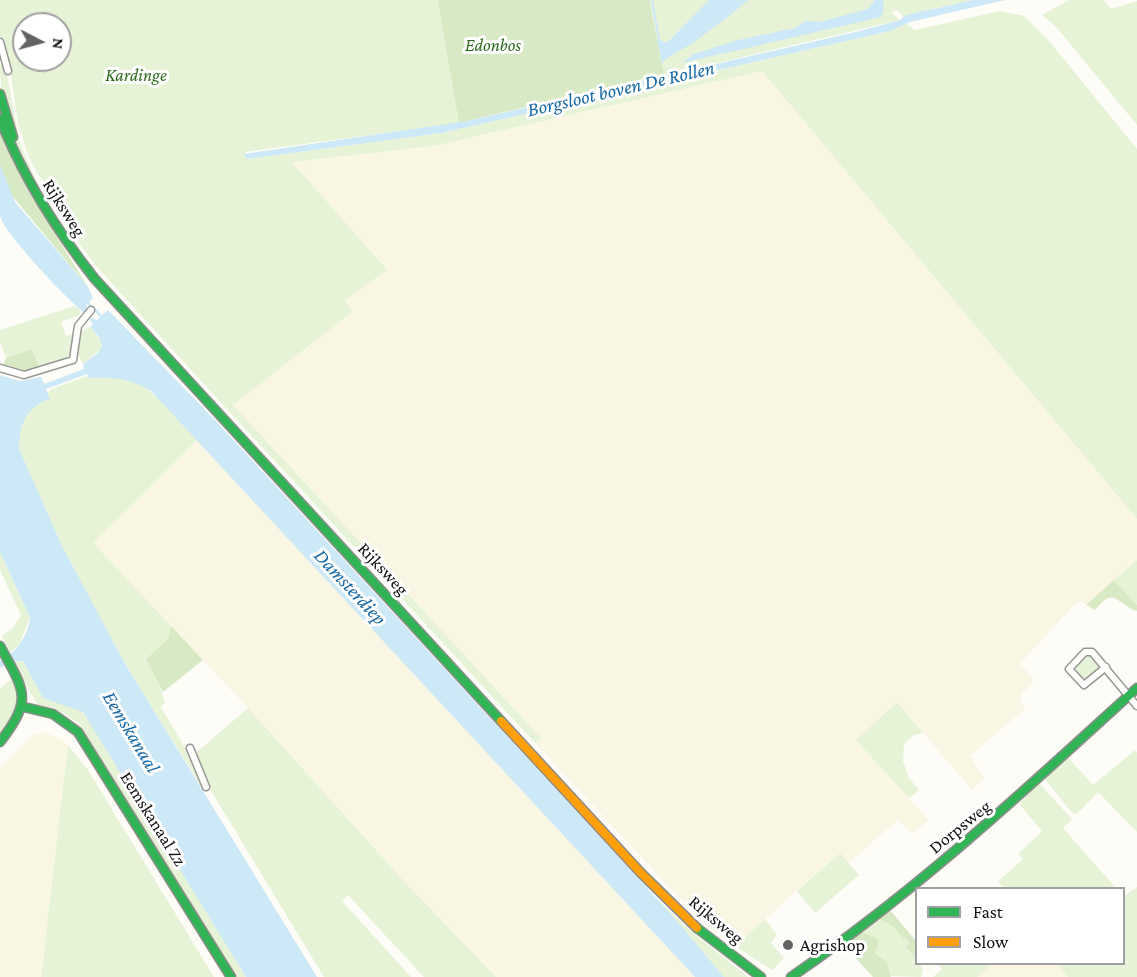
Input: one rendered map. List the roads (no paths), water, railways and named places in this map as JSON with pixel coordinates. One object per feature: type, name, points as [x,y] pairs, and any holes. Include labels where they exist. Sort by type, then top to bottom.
[{"type":"main road","name":"Rijksweg","points":[[0,94],[16,154]]},
{"type":"main road","name":"Rijksweg","points":[[0,119],[50,220],[76,257],[111,298],[641,873],[697,928],[761,977]]},
{"type":"main road","points":[[0,646],[24,695],[24,707],[17,722],[0,742]]},
{"type":"main road","name":"Dorpsweg","points":[[791,977],[895,901],[1002,813],[1066,750],[1137,688]]},
{"type":"main road","name":"Eemskanaal Zz","points":[[24,707],[53,714],[78,732],[231,977]]},
{"type":"street","points":[[0,42],[3,60],[8,71]]},
{"type":"street","points":[[0,368],[24,375],[73,360],[78,326],[91,310]]},
{"type":"street","points":[[1106,667],[1084,685],[1069,669],[1085,652],[1092,652],[1106,667],[1137,706]]},
{"type":"street","points":[[190,748],[206,787]]},
{"type":"water","points":[[709,0],[748,0],[694,42],[662,63],[657,39],[667,43]]},
{"type":"water","points":[[875,0],[883,0],[884,8],[881,17],[682,63],[694,54],[738,40],[795,28],[806,21],[819,22],[868,9]]},
{"type":"water","name":"Borgsloot boven De Rollen","points":[[973,0],[1005,0],[910,22],[890,31],[441,133],[247,159],[244,154],[467,121],[860,31],[900,20],[906,15]]},
{"type":"water","points":[[0,165],[15,202],[88,287],[93,298],[89,302],[102,315],[108,310],[215,420],[670,913],[724,977],[695,977],[151,391],[128,381],[113,378],[89,378],[87,374],[46,389],[50,399],[35,407],[26,418],[20,432],[19,449],[62,546],[124,662],[317,977],[246,977],[83,712],[43,698],[23,661],[13,662],[0,668],[0,661],[11,654],[24,637],[30,617],[0,552],[0,375],[19,381],[41,377],[44,384],[84,369],[83,364],[99,352],[102,345],[99,337],[90,327],[93,324],[87,316],[97,320],[100,317],[87,304],[85,313],[77,307],[38,267],[4,225],[0,216]]},
{"type":"waterway","points":[[652,0],[659,40]]},
{"type":"place","name":"Agrishop","points":[[788,945]]},
{"type":"park label","name":"Edonbos","points":[[493,45]]},
{"type":"park label","name":"Kardinge","points":[[136,75]]},
{"type":"water label","name":"Damsterdiep","points":[[350,587]]},
{"type":"water label","name":"Eemskanaal","points":[[131,732]]}]
